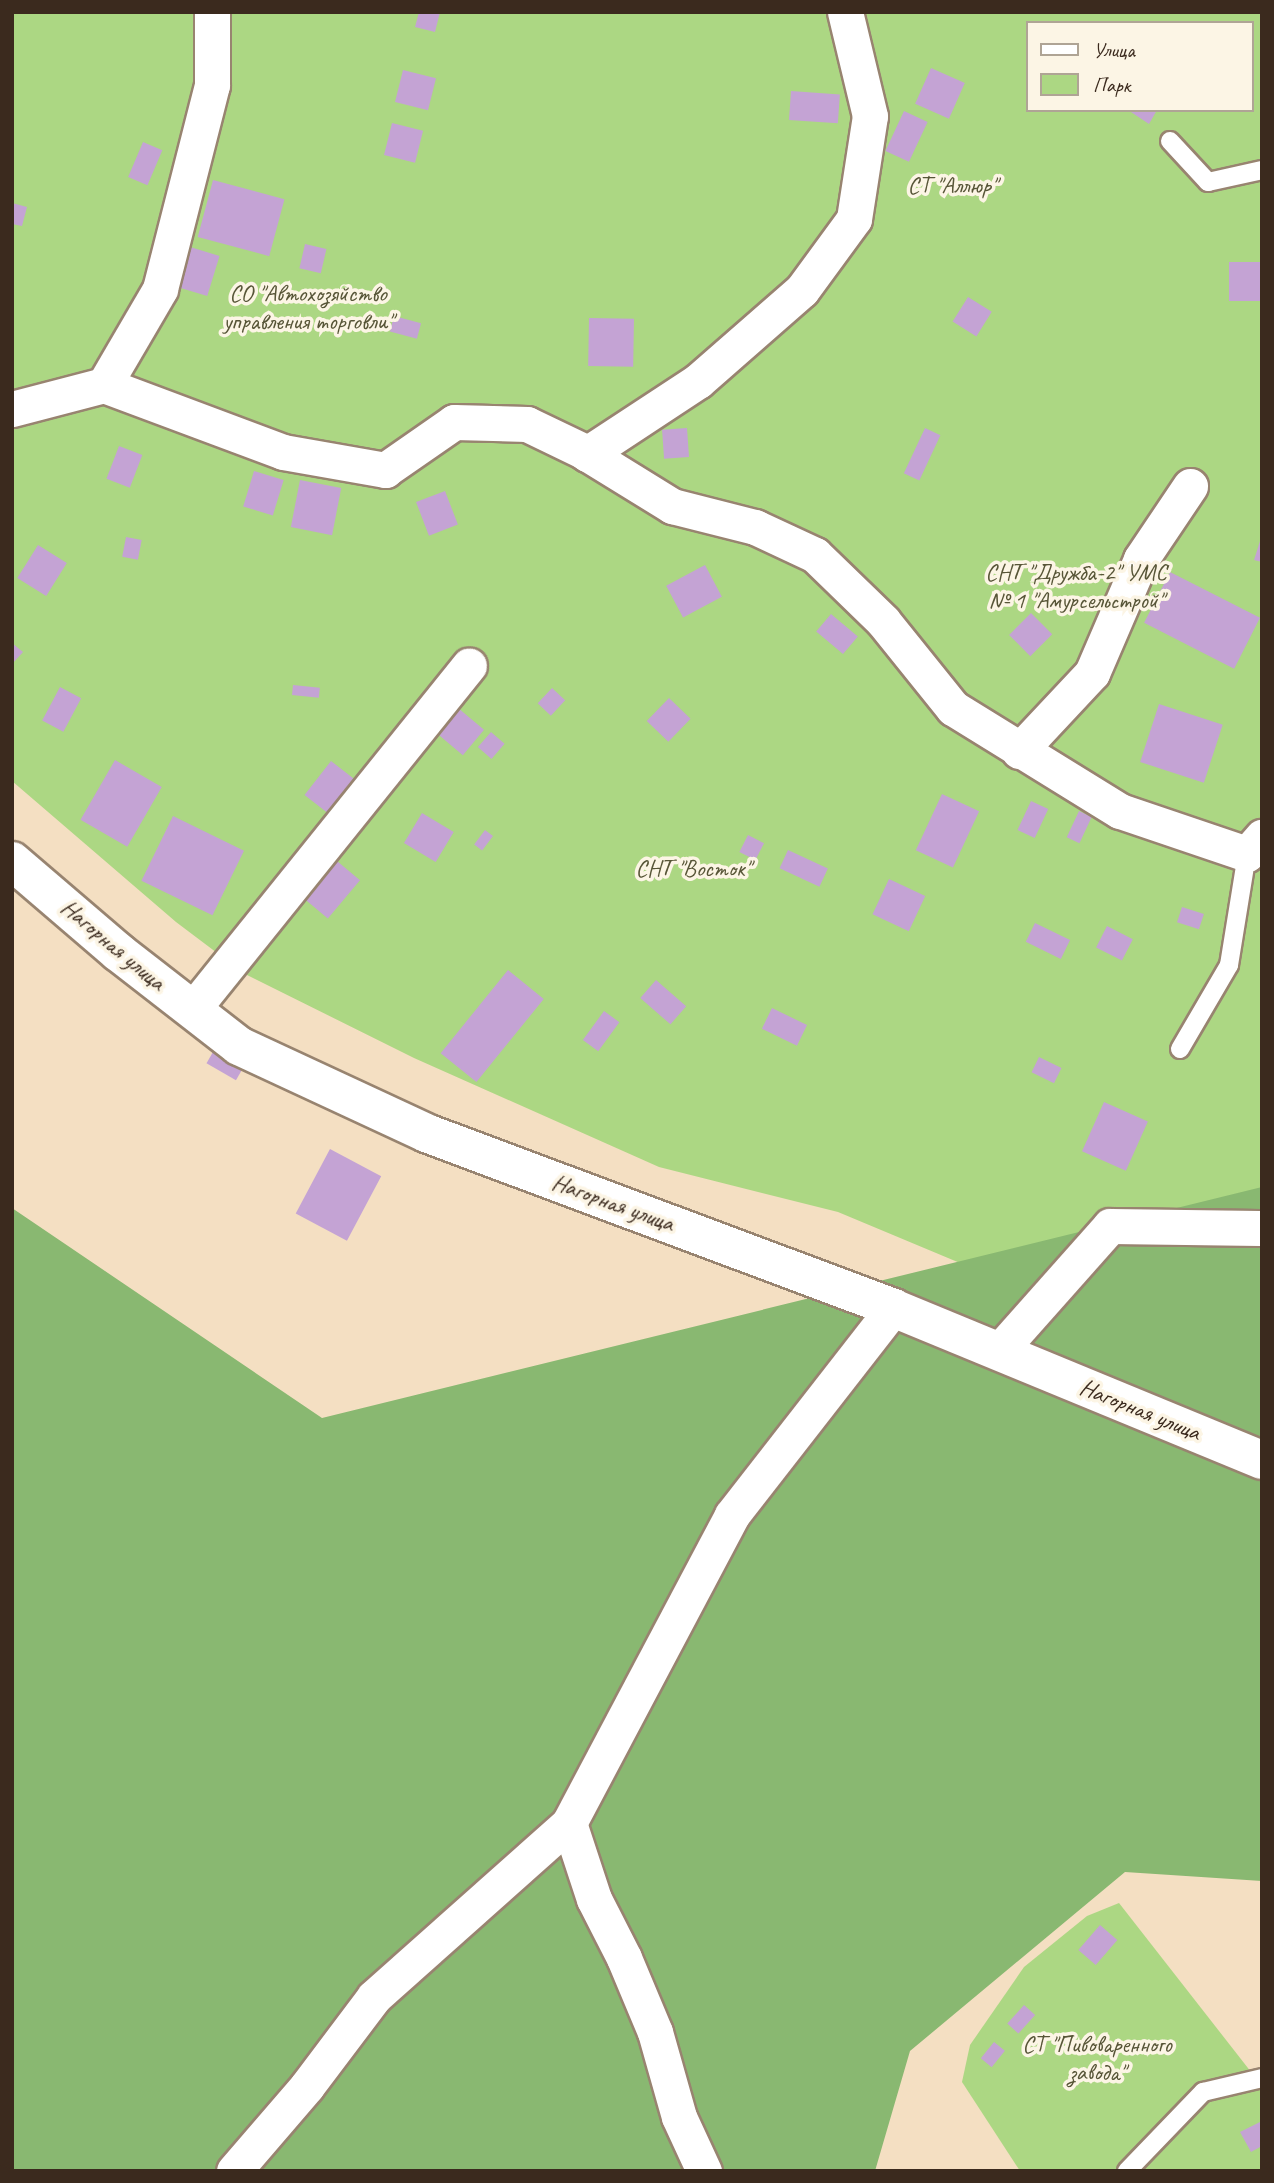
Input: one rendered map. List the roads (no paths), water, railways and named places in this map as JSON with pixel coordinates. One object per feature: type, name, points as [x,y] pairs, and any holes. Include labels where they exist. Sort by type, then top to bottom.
[{"type":"street","points":[[104,386],[160,289],[212,85],[212,12]]},
{"type":"street","points":[[587,454],[698,381],[802,290],[854,219],[870,116],[845,12]]},
{"type":"street","points":[[12,409],[104,386],[284,452],[384,470],[454,422],[527,424],[587,454],[672,506],[755,527],[815,555],[883,621],[953,708],[1120,811],[1254,846]]},
{"type":"street","points":[[1019,751],[1092,673],[1141,559],[1190,486]]},
{"type":"street","points":[[192,1010],[468,666]]},
{"type":"street","name":"Нагорная улица","points":[[12,861],[118,952],[239,1046],[426,1133],[893,1308],[1262,1460]]},
{"type":"street","points":[[999,1351],[1110,1226],[1262,1228]]},
{"type":"street","points":[[234,2171],[307,2086],[374,1997],[569,1823],[732,1515],[893,1308]]},
{"type":"street","points":[[569,1823],[594,1899],[624,1958],[655,2032],[679,2117],[704,2171]]},
{"type":"lane","points":[[1170,141],[1208,182],[1262,170]]},
{"type":"lane","points":[[1180,1049],[1229,965],[1254,846]]},
{"type":"lane","points":[[1127,2171],[1203,2092],[1262,2078]]},
{"type":"park label","name":"СТ \"Аллюр\"","points":[[952,186]]},
{"type":"park label","name":"СО \"Автохозяйство управления торговли\"","points":[[308,308]]},
{"type":"park label","name":"СНТ \"Дружба-2\" УМС № 1 \"Амурсельстрой\"","points":[[1076,587]]},
{"type":"park label","name":"СНТ \"Восток\"","points":[[693,869]]},
{"type":"park label","name":"СТ \"Пивоваренного завода\"","points":[[1097,2059]]}]
